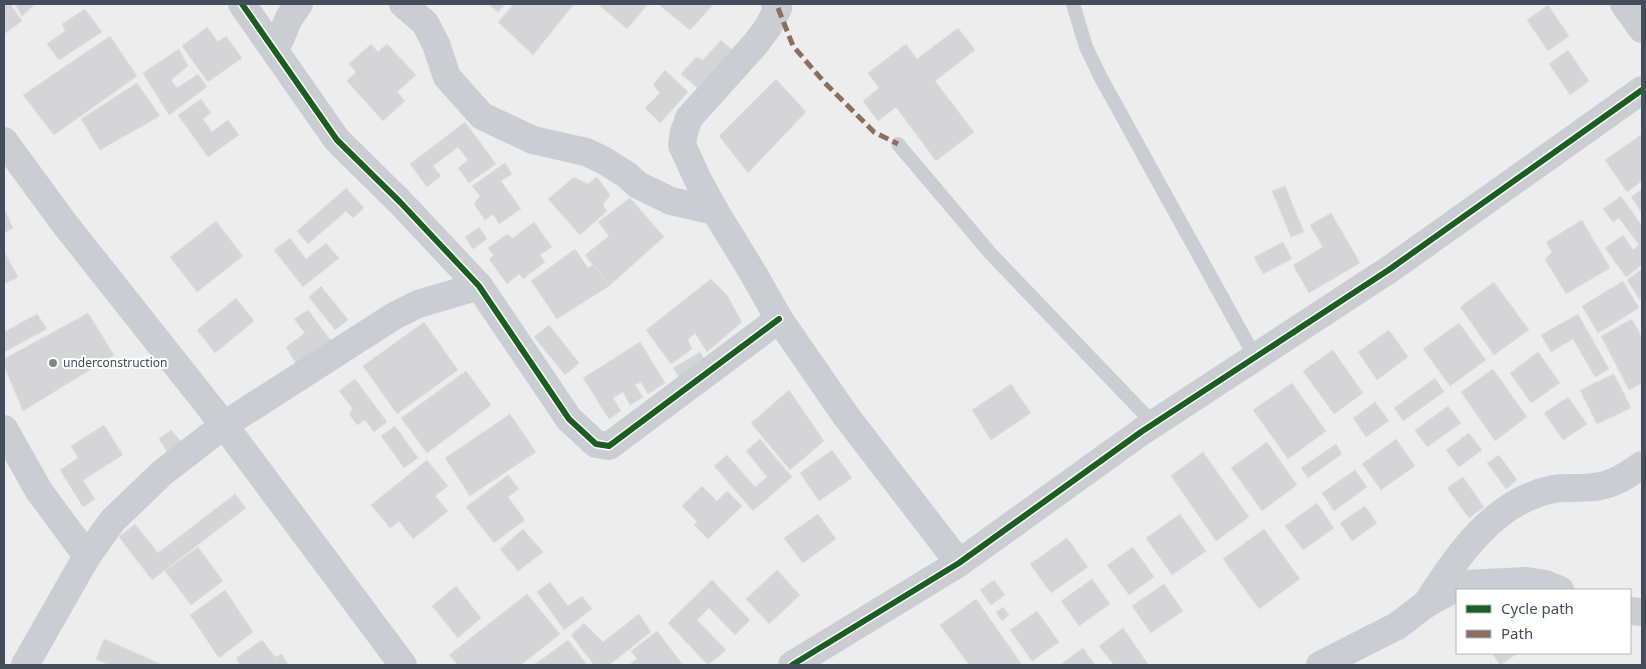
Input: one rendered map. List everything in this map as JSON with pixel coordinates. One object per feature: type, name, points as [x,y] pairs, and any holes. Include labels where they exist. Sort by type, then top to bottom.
[{"type":"street","points":[[242,4],[337,140],[400,202],[479,286],[569,419],[596,444],[609,446],[779,319]]},
{"type":"street","points":[[275,51],[289,18],[299,4]]},
{"type":"street","points":[[403,4],[425,23],[436,44],[447,76],[482,116],[533,140],[586,152],[627,175],[638,185],[671,200],[715,212]]},
{"type":"street","points":[[1624,4],[1642,29]]},
{"type":"street","points":[[778,5],[768,28],[757,42],[689,118],[682,145],[715,212],[754,273],[779,319],[846,416],[959,563]]},
{"type":"street","points":[[792,665],[959,563],[1153,424],[1390,269],[1642,90]]},
{"type":"street","points":[[4,141],[64,223],[224,425],[403,665]]},
{"type":"street","points":[[27,664],[87,556],[113,520],[162,473],[224,425],[394,316],[418,304],[479,286]]},
{"type":"street","points":[[4,429],[39,491],[87,556]]},
{"type":"street","points":[[1426,604],[1459,555],[1483,527],[1514,504],[1535,494],[1555,489],[1595,487],[1610,483],[1626,477],[1642,465]]},
{"type":"street","points":[[1320,665],[1397,626],[1426,604],[1463,584],[1527,581],[1545,584],[1558,589]]},
{"type":"lane","points":[[1073,4],[1086,47],[1100,78],[1255,358]]},
{"type":"lane","points":[[898,144],[991,254],[1153,424]]},
{"type":"building","points":[[4,4],[10,4],[22,21],[4,34]]},
{"type":"building","points":[[15,4],[35,4],[22,16]]},
{"type":"building","points":[[488,4],[505,4],[498,12]]},
{"type":"building","points":[[514,4],[574,4],[533,55],[498,22]]},
{"type":"building","points":[[598,4],[648,4],[627,29]]},
{"type":"building","points":[[658,4],[711,4],[712,6],[690,30]]},
{"type":"building","points":[[1548,5],[1569,36],[1548,51],[1527,20]]},
{"type":"building","points":[[85,9],[102,32],[59,60],[47,44],[65,31],[62,24]]},
{"type":"building","points":[[207,27],[218,42],[226,36],[242,58],[208,82],[182,46]]},
{"type":"building","points":[[958,28],[975,50],[935,81],[974,132],[936,161],[896,107],[878,121],[863,101],[879,88],[868,73],[906,44],[917,59]]},
{"type":"building","points":[[110,36],[137,76],[54,135],[23,95]]},
{"type":"building","points":[[721,40],[735,53],[699,89],[681,74],[696,57],[703,60]]},
{"type":"building","points":[[371,44],[378,52],[387,44],[416,75],[397,92],[405,101],[383,121],[347,81],[356,72],[349,64]]},
{"type":"building","points":[[179,49],[188,66],[171,80],[177,88],[198,74],[207,87],[169,115],[143,73]]},
{"type":"building","points":[[1568,50],[1589,81],[1570,95],[1549,64]]},
{"type":"building","points":[[665,70],[688,92],[660,123],[645,108],[660,93],[653,85]]},
{"type":"building","points":[[776,79],[806,112],[748,173],[719,136]]},
{"type":"building","points":[[137,83],[160,116],[100,150],[81,119]]},
{"type":"building","points":[[201,99],[211,113],[203,119],[212,132],[228,120],[239,135],[208,157],[178,115]]},
{"type":"building","points":[[465,122],[496,164],[469,183],[458,168],[468,160],[458,147],[433,166],[441,176],[427,187],[410,164]]},
{"type":"building","points":[[1642,134],[1642,181],[1627,192],[1605,160]]},
{"type":"building","points":[[505,163],[512,174],[501,181],[521,209],[499,224],[493,214],[485,220],[474,204],[480,196],[472,186]]},
{"type":"building","points":[[574,177],[588,184],[597,177],[610,195],[603,205],[607,211],[580,235],[548,199]]},
{"type":"building","points":[[1285,186],[1304,232],[1291,237],[1272,191]]},
{"type":"building","points":[[346,188],[364,208],[353,218],[346,211],[308,244],[297,231]]},
{"type":"building","points":[[1642,189],[1642,213],[1631,197]]},
{"type":"building","points":[[1621,196],[1642,226],[1642,265],[1626,277],[1605,248],[1623,235],[1633,250],[1639,245],[1619,218],[1613,222],[1603,209]]},
{"type":"building","points":[[630,198],[664,237],[609,286],[585,255],[609,236],[598,222]]},
{"type":"building","points":[[4,208],[13,228],[4,233]]},
{"type":"building","points":[[1331,213],[1360,263],[1309,293],[1293,265],[1323,247],[1310,225]]},
{"type":"building","points":[[1582,220],[1610,268],[1566,294],[1545,259],[1552,252],[1546,242]]},
{"type":"building","points":[[216,221],[243,256],[197,292],[170,257]]},
{"type":"building","points":[[534,222],[552,247],[540,255],[545,262],[523,279],[519,274],[507,284],[489,259],[494,255],[488,248],[507,234],[513,238]]},
{"type":"building","points":[[479,227],[487,239],[473,249],[465,237]]},
{"type":"building","points":[[290,238],[306,259],[326,243],[339,258],[303,287],[274,250]]},
{"type":"building","points":[[1283,242],[1292,259],[1263,274],[1254,257]]},
{"type":"building","points":[[575,249],[588,268],[594,264],[609,286],[557,319],[531,281]]},
{"type":"building","points":[[4,251],[18,277],[4,284]]},
{"type":"building","points":[[1642,269],[1642,299],[1640,300],[1627,280]]},
{"type":"building","points":[[711,279],[727,295],[742,322],[707,352],[695,333],[688,340],[692,349],[671,364],[646,330]]},
{"type":"building","points":[[1623,281],[1639,308],[1598,333],[1582,306]]},
{"type":"building","points":[[1494,282],[1529,330],[1494,355],[1460,307]]},
{"type":"building","points":[[321,286],[348,320],[335,330],[309,297]]},
{"type":"building","points":[[236,298],[254,321],[215,353],[197,330]]},
{"type":"building","points":[[308,310],[335,346],[299,369],[286,347],[305,333],[294,319]]},
{"type":"building","name":"underconstruction","points":[[88,313],[114,355],[23,411],[4,366],[4,359]]},
{"type":"building","points":[[37,314],[47,329],[4,352],[4,332]]},
{"type":"building","points":[[1578,314],[1609,369],[1595,377],[1573,339],[1551,352],[1541,335]]},
{"type":"building","points":[[1632,319],[1642,338],[1642,383],[1629,390],[1601,336]]},
{"type":"building","points":[[424,322],[458,370],[397,414],[363,366]]},
{"type":"building","points":[[1459,323],[1486,360],[1450,386],[1423,349]]},
{"type":"building","points":[[549,325],[579,363],[565,375],[534,337]]},
{"type":"building","points":[[1389,330],[1408,357],[1377,380],[1358,352]]},
{"type":"building","points":[[640,342],[665,383],[648,394],[641,382],[635,385],[643,397],[630,405],[623,392],[613,398],[621,411],[609,419],[583,378]]},
{"type":"building","points":[[1333,350],[1363,393],[1334,414],[1303,371]]},
{"type":"building","points":[[700,352],[709,367],[684,385],[673,368]]},
{"type":"building","points":[[1538,352],[1560,383],[1531,403],[1510,373]]},
{"type":"building","points":[[1493,369],[1527,417],[1495,441],[1461,392]]},
{"type":"building","points":[[466,371],[491,405],[427,453],[401,418]]},
{"type":"building","points":[[1614,374],[1631,408],[1597,424],[1580,390]]},
{"type":"building","points":[[1435,378],[1444,392],[1403,421],[1394,408]]},
{"type":"building","points":[[355,379],[387,422],[374,432],[365,420],[357,425],[349,414],[353,409],[339,391]]},
{"type":"building","points":[[1292,383],[1326,431],[1288,459],[1253,410]]},
{"type":"building","points":[[1011,384],[1031,413],[991,440],[972,410]]},
{"type":"building","points":[[789,390],[824,441],[790,470],[751,423]]},
{"type":"building","points":[[1568,397],[1587,424],[1563,440],[1544,413]]},
{"type":"building","points":[[1375,402],[1389,421],[1366,437],[1353,418]]},
{"type":"building","points":[[1448,406],[1461,423],[1427,447],[1415,430]]},
{"type":"building","points":[[510,414],[536,452],[470,496],[445,458]]},
{"type":"building","points":[[104,425],[123,455],[83,480],[95,499],[83,507],[60,470],[78,458],[71,446]]},
{"type":"building","points":[[395,426],[418,458],[404,468],[381,436]]},
{"type":"building","points":[[171,430],[185,446],[172,459],[159,439]]},
{"type":"building","points":[[1469,433],[1482,450],[1459,467],[1446,450]]},
{"type":"building","points":[[760,439],[792,477],[753,511],[714,466],[727,455],[755,487],[767,477],[746,451]]},
{"type":"building","points":[[1396,439],[1415,466],[1381,490],[1362,464]]},
{"type":"building","points":[[1267,442],[1297,485],[1262,511],[1231,468]]},
{"type":"building","points":[[1336,444],[1342,454],[1308,478],[1301,468]]},
{"type":"building","points":[[832,450],[852,478],[819,501],[800,473]]},
{"type":"building","points":[[1203,452],[1249,517],[1216,541],[1171,476]]},
{"type":"building","points":[[1499,455],[1517,480],[1506,489],[1487,463]]},
{"type":"building","points":[[427,460],[448,486],[435,496],[448,511],[413,539],[399,521],[390,528],[371,505]]},
{"type":"building","points":[[1355,470],[1367,487],[1334,511],[1322,493]]},
{"type":"building","points":[[508,475],[519,489],[508,497],[525,520],[494,543],[466,507]]},
{"type":"building","points":[[1463,477],[1484,507],[1469,518],[1447,488]]},
{"type":"building","points":[[702,486],[717,501],[727,491],[742,506],[708,539],[694,525],[697,522],[682,506]]},
{"type":"building","points":[[235,494],[246,508],[152,580],[119,537],[135,524],[158,553]]},
{"type":"building","points":[[1317,503],[1334,528],[1303,550],[1285,526]]},
{"type":"building","points":[[1365,506],[1377,523],[1352,541],[1340,523]]},
{"type":"building","points":[[818,514],[836,539],[803,563],[784,538]]},
{"type":"building","points":[[1180,514],[1206,551],[1172,575],[1146,538]]},
{"type":"building","points":[[523,529],[543,552],[518,571],[500,549]]},
{"type":"building","points":[[1264,529],[1300,579],[1259,609],[1223,559]]},
{"type":"building","points":[[1067,538],[1088,567],[1051,593],[1030,564]]},
{"type":"building","points":[[198,547],[223,581],[191,605],[165,571]]},
{"type":"building","points":[[1133,547],[1154,577],[1129,595],[1107,565]]},
{"type":"building","points":[[777,570],[800,595],[769,624],[746,599]]},
{"type":"building","points":[[1092,579],[1110,604],[1079,626],[1061,601]]},
{"type":"building","points":[[712,580],[750,620],[735,635],[709,608],[697,620],[726,650],[708,665],[668,623]]},
{"type":"building","points":[[994,580],[1005,595],[991,605],[980,590]]},
{"type":"building","points":[[550,582],[568,606],[582,596],[592,609],[564,630],[537,592]]},
{"type":"building","points":[[1164,584],[1183,611],[1151,633],[1132,606]]},
{"type":"building","points":[[456,586],[481,618],[458,638],[432,606]]},
{"type":"building","points":[[225,590],[253,632],[219,658],[190,615]]},
{"type":"building","points":[[527,594],[560,634],[521,665],[458,665],[449,655]]},
{"type":"building","points":[[976,599],[1021,663],[1019,665],[969,665],[940,625]]},
{"type":"building","points":[[1003,607],[1009,615],[1002,621],[996,612]]},
{"type":"building","points":[[1037,611],[1059,642],[1032,661],[1010,630]]},
{"type":"building","points":[[639,614],[651,632],[609,665],[594,665],[571,635],[584,623],[603,642]]},
{"type":"building","points":[[1123,628],[1148,664],[1114,665],[1099,646]]},
{"type":"building","points":[[657,631],[683,665],[629,665],[637,659],[631,651]]},
{"type":"building","points":[[104,639],[163,665],[109,665],[96,659]]},
{"type":"building","points":[[262,640],[275,657],[282,654],[288,665],[240,665],[236,658]]},
{"type":"building","points":[[568,640],[587,665],[534,665]]},
{"type":"building","points":[[1083,648],[1095,665],[1060,665]]},
{"type":"building","points":[[1493,654],[1516,654],[1500,665]]},
{"type":"marked path","points":[[778,8],[793,46],[824,82],[874,132],[898,144]]},
{"type":"cycle path","points":[[242,4],[337,140],[400,202],[479,286],[569,419],[596,444],[609,446],[779,319]]},
{"type":"cycle path","points":[[792,665],[959,563],[1141,432],[1390,269],[1642,90]]},
{"type":"place","name":"underconstruction","points":[[53,363]]}]
